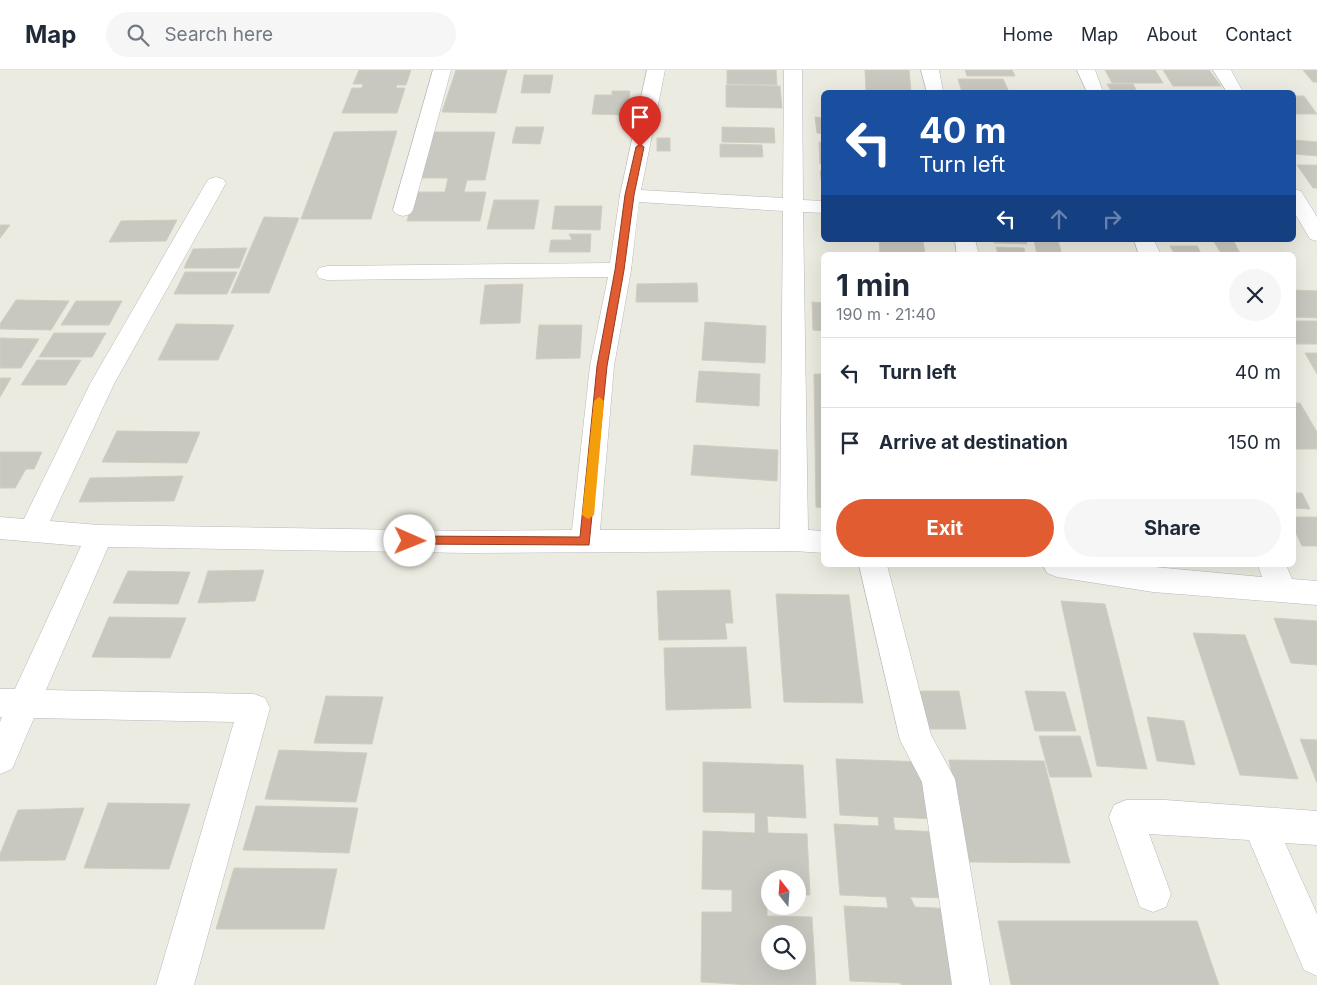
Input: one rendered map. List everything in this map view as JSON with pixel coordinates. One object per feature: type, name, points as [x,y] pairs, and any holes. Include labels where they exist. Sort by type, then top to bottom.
[{"type":"street","points":[[403,210],[442,70]]},
{"type":"street","points":[[585,542],[602,366],[620,270],[630,195],[656,70]]},
{"type":"street","points":[[793,70],[794,205],[792,334],[794,540]]},
{"type":"street","points":[[930,70],[935,90]]},
{"type":"street","points":[[1086,70],[1094,90]]},
{"type":"street","points":[[1222,70],[1234,90]]},
{"type":"street","points":[[32,530],[102,384],[216,183]]},
{"type":"street","points":[[630,195],[821,207]]},
{"type":"street","points":[[1296,199],[1317,236]]},
{"type":"street","points":[[1296,235],[1317,236]]},
{"type":"street","points":[[327,273],[620,270]]},
{"type":"street","points":[[0,528],[99,536],[585,542],[794,540],[821,542]]},
{"type":"street","points":[[0,758],[12,704],[99,536]]},
{"type":"street","points":[[873,567],[916,740],[938,779],[970,985]]},
{"type":"street","points":[[1070,567],[1153,580],[1277,577],[1317,592]]},
{"type":"street","points":[[12,704],[254,708],[175,985]]},
{"type":"street","points":[[1153,894],[1126,817],[1165,817],[1317,828]]},
{"type":"street","points":[[1260,825],[1317,957]]},
{"type":"building","points":[[359,70],[411,70],[406,85],[397,85],[396,88],[405,88],[397,113],[342,113],[352,88],[362,88],[363,84],[353,84]]},
{"type":"building","points":[[456,70],[507,70],[496,113],[442,112]]},
{"type":"building","points":[[727,70],[776,70],[777,85],[727,84]]},
{"type":"building","points":[[865,70],[909,70],[911,90],[866,90]]},
{"type":"building","points":[[965,70],[1012,70],[1015,76],[967,76]]},
{"type":"building","points":[[1105,70],[1155,70],[1163,83],[1112,83]]},
{"type":"building","points":[[1163,70],[1209,70],[1221,86],[1173,86]]},
{"type":"building","points":[[1303,70],[1317,70],[1317,82],[1313,82]]},
{"type":"building","points":[[524,75],[553,75],[550,93],[521,93]]},
{"type":"building","points":[[958,79],[1003,79],[1008,90],[961,90]]},
{"type":"building","points":[[1107,84],[1133,84],[1136,90],[1111,90]]},
{"type":"building","points":[[726,85],[780,86],[782,108],[726,107]]},
{"type":"building","points":[[612,91],[630,91],[627,115],[592,114],[595,95],[612,95]]},
{"type":"building","points":[[1296,96],[1304,96],[1317,114],[1296,114]]},
{"type":"building","points":[[815,117],[821,118],[821,134],[817,133]]},
{"type":"building","points":[[516,127],[544,127],[540,144],[512,143]]},
{"type":"building","points":[[722,127],[774,128],[775,143],[722,142]]},
{"type":"building","points":[[397,131],[371,219],[301,219],[334,132]]},
{"type":"building","points":[[429,132],[495,132],[485,180],[467,180],[464,192],[486,192],[480,221],[407,221],[415,192],[445,192],[448,178],[415,178]]},
{"type":"building","points":[[657,138],[670,138],[670,151],[657,151]]},
{"type":"building","points":[[1296,140],[1317,142],[1317,156],[1296,154]]},
{"type":"building","points":[[819,142],[821,142],[821,164]]},
{"type":"building","points":[[720,144],[762,145],[763,157],[720,157]]},
{"type":"building","points":[[1297,165],[1317,165],[1317,188],[1313,188]]},
{"type":"building","points":[[494,200],[539,200],[534,229],[487,229]]},
{"type":"building","points":[[555,206],[602,206],[600,230],[552,229]]},
{"type":"building","points":[[264,217],[299,218],[269,293],[231,293]]},
{"type":"building","points":[[177,220],[166,241],[109,242],[121,221]]},
{"type":"building","points":[[0,225],[10,225],[0,238]]},
{"type":"building","points":[[569,234],[591,234],[590,252],[549,252],[551,240],[572,240]]},
{"type":"building","points":[[879,242],[923,242],[925,252],[880,252]]},
{"type":"building","points":[[1026,242],[1027,244],[994,243]]},
{"type":"building","points":[[1034,242],[1059,242],[1061,252],[1036,252]]},
{"type":"building","points":[[1214,242],[1234,242],[1239,252],[1220,252]]},
{"type":"building","points":[[1170,246],[1197,246],[1200,252],[1173,252]]},
{"type":"building","points":[[996,247],[1024,248],[1025,252],[997,252]]},
{"type":"building","points":[[247,248],[239,268],[184,268],[193,249]]},
{"type":"building","points":[[185,272],[237,272],[227,294],[174,294]]},
{"type":"building","points":[[697,283],[698,302],[636,302],[637,284]]},
{"type":"building","points":[[523,284],[520,323],[480,324],[485,285]]},
{"type":"building","points":[[1296,290],[1317,291],[1317,318],[1296,317]]},
{"type":"building","points":[[16,300],[69,301],[51,330],[0,329],[0,324]]},
{"type":"building","points":[[76,301],[122,301],[109,325],[61,325]]},
{"type":"building","points":[[812,302],[821,303],[821,331],[813,330]]},
{"type":"building","points":[[1296,321],[1317,321],[1317,344],[1296,344]]},
{"type":"building","points":[[705,322],[766,326],[765,363],[702,360]]},
{"type":"building","points":[[176,324],[234,325],[218,360],[158,360]]},
{"type":"building","points":[[539,325],[582,325],[580,358],[536,359]]},
{"type":"building","points":[[54,333],[106,333],[92,357],[39,357]]},
{"type":"building","points":[[0,338],[39,339],[21,368],[0,368]]},
{"type":"building","points":[[1305,353],[1317,353],[1317,374]]},
{"type":"building","points":[[37,360],[81,360],[66,385],[21,385]]},
{"type":"building","points":[[699,371],[760,374],[759,406],[696,402]]},
{"type":"building","points":[[814,374],[821,374],[821,508],[816,507]]},
{"type":"building","points":[[0,378],[11,378],[0,397]]},
{"type":"building","points":[[1296,403],[1300,403],[1317,432],[1317,449],[1296,449]]},
{"type":"building","points":[[117,431],[200,432],[187,463],[102,462]]},
{"type":"building","points":[[694,445],[778,450],[777,481],[691,475]]},
{"type":"building","points":[[0,452],[42,452],[34,469],[26,469],[15,488],[0,488]]},
{"type":"building","points":[[183,476],[174,501],[79,502],[90,478]]},
{"type":"building","points":[[1296,493],[1302,493],[1310,509],[1296,508]]},
{"type":"building","points":[[1296,517],[1317,517],[1317,546],[1302,546],[1296,533]]},
{"type":"building","points":[[264,570],[255,601],[198,603],[208,571]]},
{"type":"building","points":[[128,571],[190,572],[178,604],[113,603]]},
{"type":"building","points":[[730,590],[733,623],[725,623],[727,639],[659,640],[657,591]]},
{"type":"building","points":[[776,594],[849,595],[863,703],[784,702]]},
{"type":"building","points":[[1061,601],[1105,604],[1147,769],[1097,766]]},
{"type":"building","points":[[109,617],[186,618],[170,658],[92,657]]},
{"type":"building","points":[[1274,618],[1317,621],[1317,665],[1291,663]]},
{"type":"building","points":[[1193,633],[1245,635],[1298,779],[1240,775]]},
{"type":"building","points":[[746,647],[751,708],[666,710],[664,648]]},
{"type":"building","points":[[913,691],[959,691],[966,729],[920,729]]},
{"type":"building","points":[[1025,691],[1065,692],[1076,731],[1035,731]]},
{"type":"building","points":[[326,696],[383,697],[372,744],[314,743]]},
{"type":"building","points":[[1147,717],[1184,721],[1195,765],[1157,761]]},
{"type":"building","points":[[1039,736],[1080,736],[1092,777],[1050,777]]},
{"type":"building","points":[[1300,739],[1317,740],[1317,783]]},
{"type":"building","points":[[279,750],[367,753],[356,802],[265,799]]},
{"type":"building","points":[[836,759],[927,762],[935,819],[893,817],[895,830],[940,832],[948,898],[910,897],[915,907],[955,909],[966,985],[901,985],[901,983],[850,981],[844,906],[888,908],[886,897],[840,895],[834,824],[879,826],[878,817],[840,815]]},
{"type":"building","points":[[949,760],[1044,761],[1070,863],[968,862]]},
{"type":"building","points":[[703,762],[803,765],[806,818],[767,816],[768,833],[807,834],[810,895],[806,895],[806,870],[761,870],[761,915],[812,917],[816,985],[752,985],[701,982],[702,912],[732,912],[732,890],[702,889],[703,831],[755,833],[755,813],[703,812]]},
{"type":"building","points":[[108,803],[190,804],[169,869],[84,868]]},
{"type":"building","points":[[256,806],[358,808],[349,853],[243,850]]},
{"type":"building","points":[[84,808],[65,860],[0,861],[0,854],[18,810]]},
{"type":"building","points":[[234,868],[337,869],[324,929],[216,929]]},
{"type":"building","points":[[998,921],[1197,921],[1219,985],[1011,985]]},
{"type":"slow traffic","points":[[588,515],[599,401]]},
{"type":"route","points":[[410,541],[585,542],[602,366],[620,270],[630,195],[640,147]]}]
